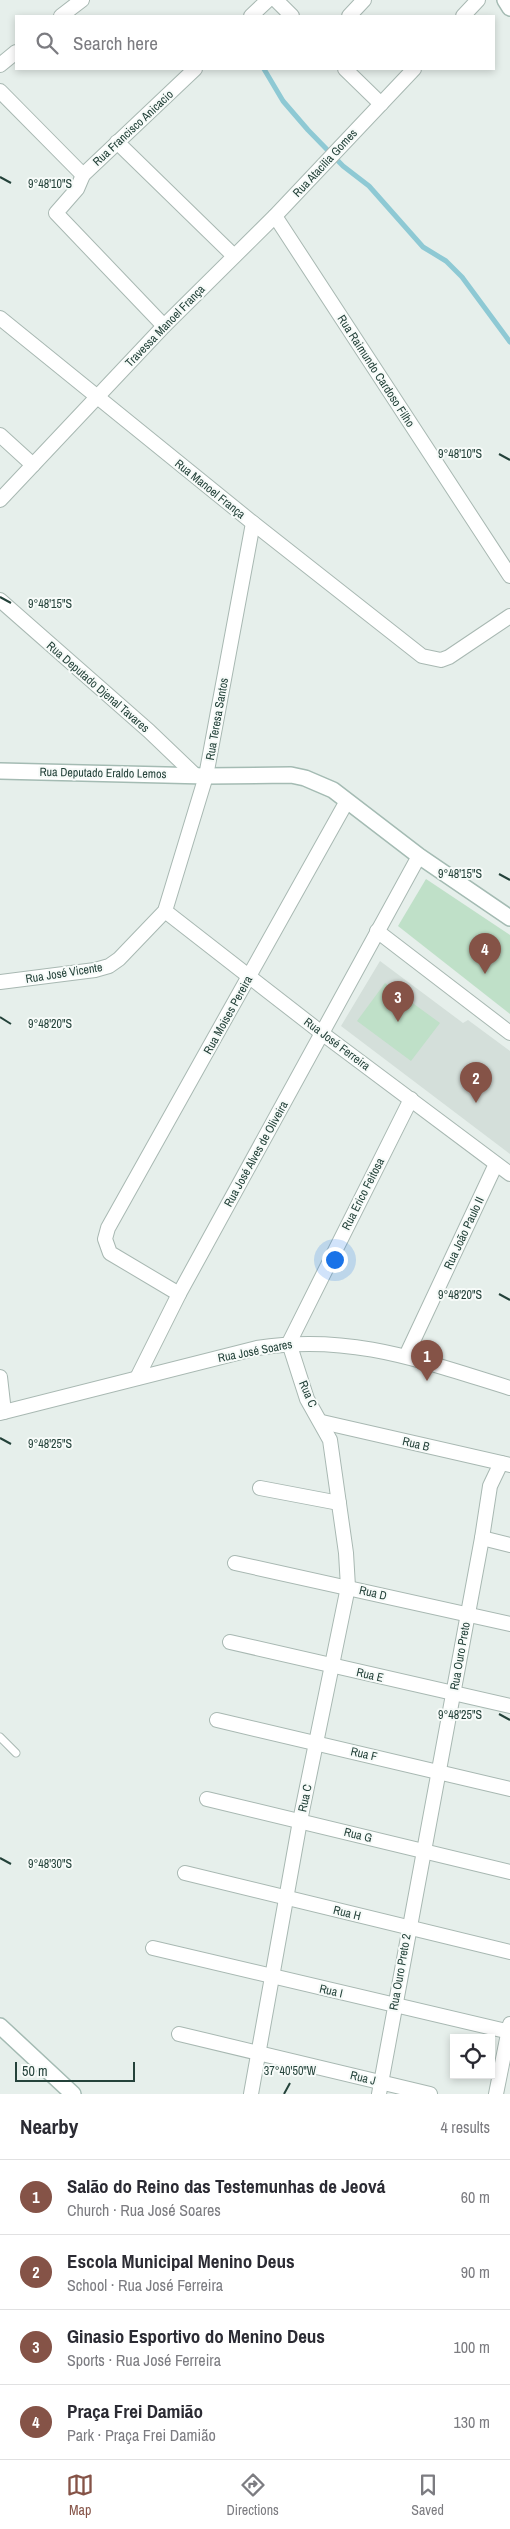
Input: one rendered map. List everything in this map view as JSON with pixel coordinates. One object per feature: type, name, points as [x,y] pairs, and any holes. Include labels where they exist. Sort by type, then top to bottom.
[{"type":"street","points":[[62,15],[82,0]]},
{"type":"street","points":[[252,15],[268,0]]},
{"type":"street","points":[[276,0],[291,15]]},
{"type":"street","points":[[350,15],[364,0]]},
{"type":"street","points":[[464,15],[478,0]]},
{"type":"street","points":[[505,0],[510,8]]},
{"type":"street","points":[[0,65],[15,53]]},
{"type":"street","name":"Rua Francisco Anicacio","points":[[164,326],[56,213],[77,189],[83,175],[194,70]]},
{"type":"street","points":[[346,70],[381,104]]},
{"type":"street","name":"Rua Atacilia Gomes","points":[[234,256],[327,162],[413,70]]},
{"type":"street","points":[[0,91],[83,175]]},
{"type":"street","points":[[117,142],[234,256]]},
{"type":"street","name":"Rua Raimundo Cardoso Filho","points":[[275,216],[510,576]]},
{"type":"street","name":"Travessa Manoel França","points":[[0,500],[164,326],[234,256]]},
{"type":"street","name":"Rua Manoel França","points":[[0,318],[253,523],[422,656],[441,660],[449,657],[510,616]]},
{"type":"street","points":[[0,434],[33,465]]},
{"type":"street","name":"Rua Teresa Santos","points":[[165,911],[201,775],[253,523]]},
{"type":"street","name":"Rua Deputado Djenal Tavares","points":[[0,600],[201,775]]},
{"type":"street","name":"Rua Deputado Eraldo Lemos","points":[[0,771],[201,775],[291,774],[320,783],[347,801],[419,856],[510,918]]},
{"type":"street","name":"Rua Moises Pereira","points":[[179,1294],[110,1253],[105,1239],[108,1228],[347,801]]},
{"type":"street","name":"Rua José Alves de Oliveira","points":[[137,1378],[179,1294],[419,856]]},
{"type":"street","name":"Rua José Ferreira","points":[[165,911],[322,1034],[510,1174]]},
{"type":"street","name":"Rua José Vicente","points":[[0,982],[94,970],[108,966],[119,960],[165,911]]},
{"type":"street","points":[[377,931],[510,1034]]},
{"type":"street","name":"Rua Erico Feitosa","points":[[289,1343],[411,1099]]},
{"type":"street","name":"Rua João Paulo II","points":[[406,1356],[496,1164]]},
{"type":"street","name":"Rua José Soares","points":[[2,1412],[257,1348],[289,1343],[352,1345],[406,1356],[510,1388]]},
{"type":"street","name":"Rua C","points":[[251,2094],[300,1821],[348,1587],[348,1570],[330,1440],[308,1399],[289,1343]]},
{"type":"street","points":[[0,1377],[2,1412]]},
{"type":"street","name":"Rua B","points":[[322,1422],[505,1464]]},
{"type":"street","name":"Rua Ouro Preto","points":[[423,1851],[482,1538],[490,1486],[505,1464]]},
{"type":"street","points":[[260,1488],[339,1503]]},
{"type":"street","points":[[482,1538],[510,1545]]},
{"type":"street","name":"Rua D","points":[[235,1563],[510,1624]]},
{"type":"street","name":"Rua E","points":[[230,1642],[332,1667],[510,1706]]},
{"type":"street","name":"Rua F","points":[[217,1720],[510,1789]]},
{"type":"street","name":"Rua G","points":[[206,1799],[510,1872]]},
{"type":"street","name":"Rua Ouro Preto 2","points":[[380,2088],[423,1851]]},
{"type":"street","name":"Rua H","points":[[185,1873],[510,1952]]},
{"type":"street","name":"Rua I","points":[[154,1948],[394,2006],[509,2030]]},
{"type":"street","points":[[0,2026],[73,2094]]},
{"type":"street","points":[[496,2094],[509,2030]]},
{"type":"street","name":"Rua J","points":[[179,2034],[258,2052],[380,2088],[430,2094]]},
{"type":"lane","points":[[0,1737],[16,1753]]},
{"type":"shaded area","points":[[380,961],[463,1023],[468,1020],[510,1051],[510,1154],[341,1026]]},
{"type":"green space","points":[[426,879],[510,935],[510,1014],[398,926]]},
{"type":"green space","points":[[385,983],[440,1023],[411,1061],[357,1021]]},
{"type":"waterway","points":[[265,70],[283,101],[308,130],[343,166],[369,186],[423,247],[446,261],[462,277],[510,342]]},
{"type":"place","name":"Praça Frei Damião","points":[[485,974]]},
{"type":"place","name":"Ginasio Esportivo do Menino Deus","points":[[398,1022]]},
{"type":"place","name":"Escola Municipal Menino Deus","points":[[476,1103]]},
{"type":"place","name":"Salão do Reino das Testemunhas de Jeová","points":[[427,1381]]}]
